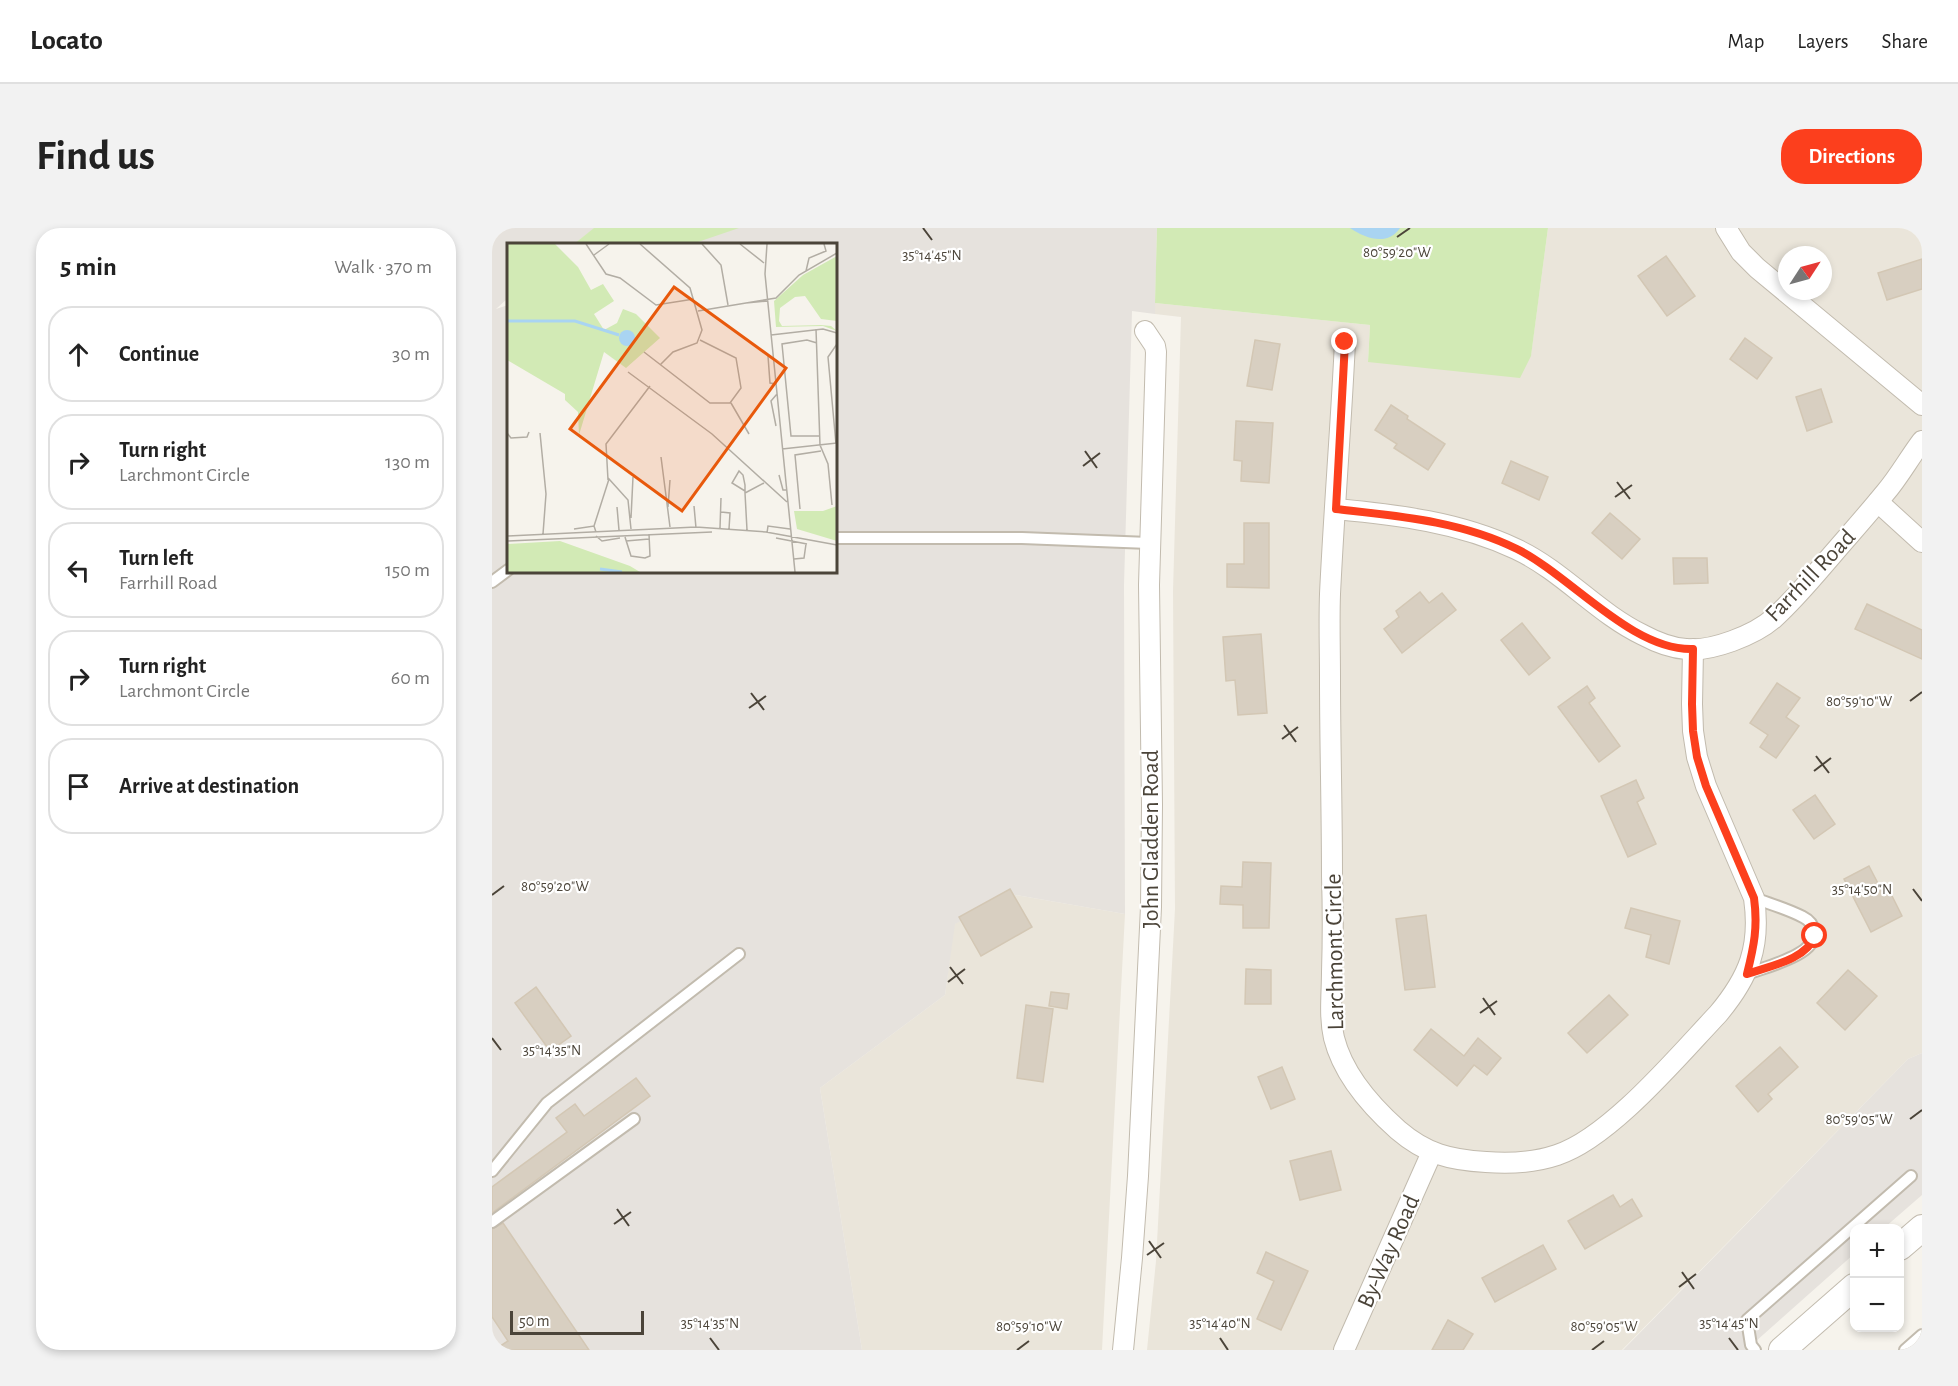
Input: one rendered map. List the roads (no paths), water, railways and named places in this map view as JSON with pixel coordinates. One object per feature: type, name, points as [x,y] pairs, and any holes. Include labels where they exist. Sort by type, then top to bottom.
[{"type":"street","points":[[1726,228],[1741,252],[1757,268],[1922,405]]},
{"type":"street","name":"John Gladden Road","points":[[1123,1350],[1138,1176],[1151,907],[1149,543],[1156,352],[1155,346],[1145,331]]},
{"type":"street","name":"Larchmont Circle","points":[[1345,342],[1330,596],[1333,914],[1331,1015],[1334,1038],[1342,1060],[1369,1101],[1380,1114],[1408,1138],[1432,1152],[1467,1161],[1509,1164],[1528,1163],[1559,1155],[1571,1149],[1591,1137],[1632,1103],[1718,1014],[1747,974],[1756,939],[1757,917],[1754,898],[1706,786],[1697,757],[1693,731],[1693,649]]},
{"type":"street","name":"Farrhill Road","points":[[1336,509],[1412,517],[1465,529],[1488,537],[1532,557],[1609,614],[1641,634],[1662,644],[1693,649],[1735,640],[1773,619],[1878,502],[1922,441]]},
{"type":"street","points":[[1878,502],[1922,542]]},
{"type":"street","name":"By-Way Road","points":[[1344,1350],[1432,1152]]},
{"type":"street","points":[[1904,1243],[1922,1228]]},
{"type":"street","points":[[1782,1350],[1850,1290]]},
{"type":"lane","points":[[837,538],[1022,538],[1149,543]]},
{"type":"lane","points":[[492,582],[507,571]]},
{"type":"lane","points":[[1747,974],[1805,951],[1813,943],[1815,936],[1813,925],[1804,918],[1754,898]]},
{"type":"lane","points":[[492,1171],[547,1103],[739,954]]},
{"type":"lane","points":[[492,1222],[634,1119]]},
{"type":"lane","points":[[1755,1350],[1751,1345],[1747,1320],[1911,1176]]},
{"type":"lane","points":[[1905,1350],[1922,1335]]},
{"type":"water","points":[[1350,228],[1400,228],[1389,237],[1377,239]]}]
